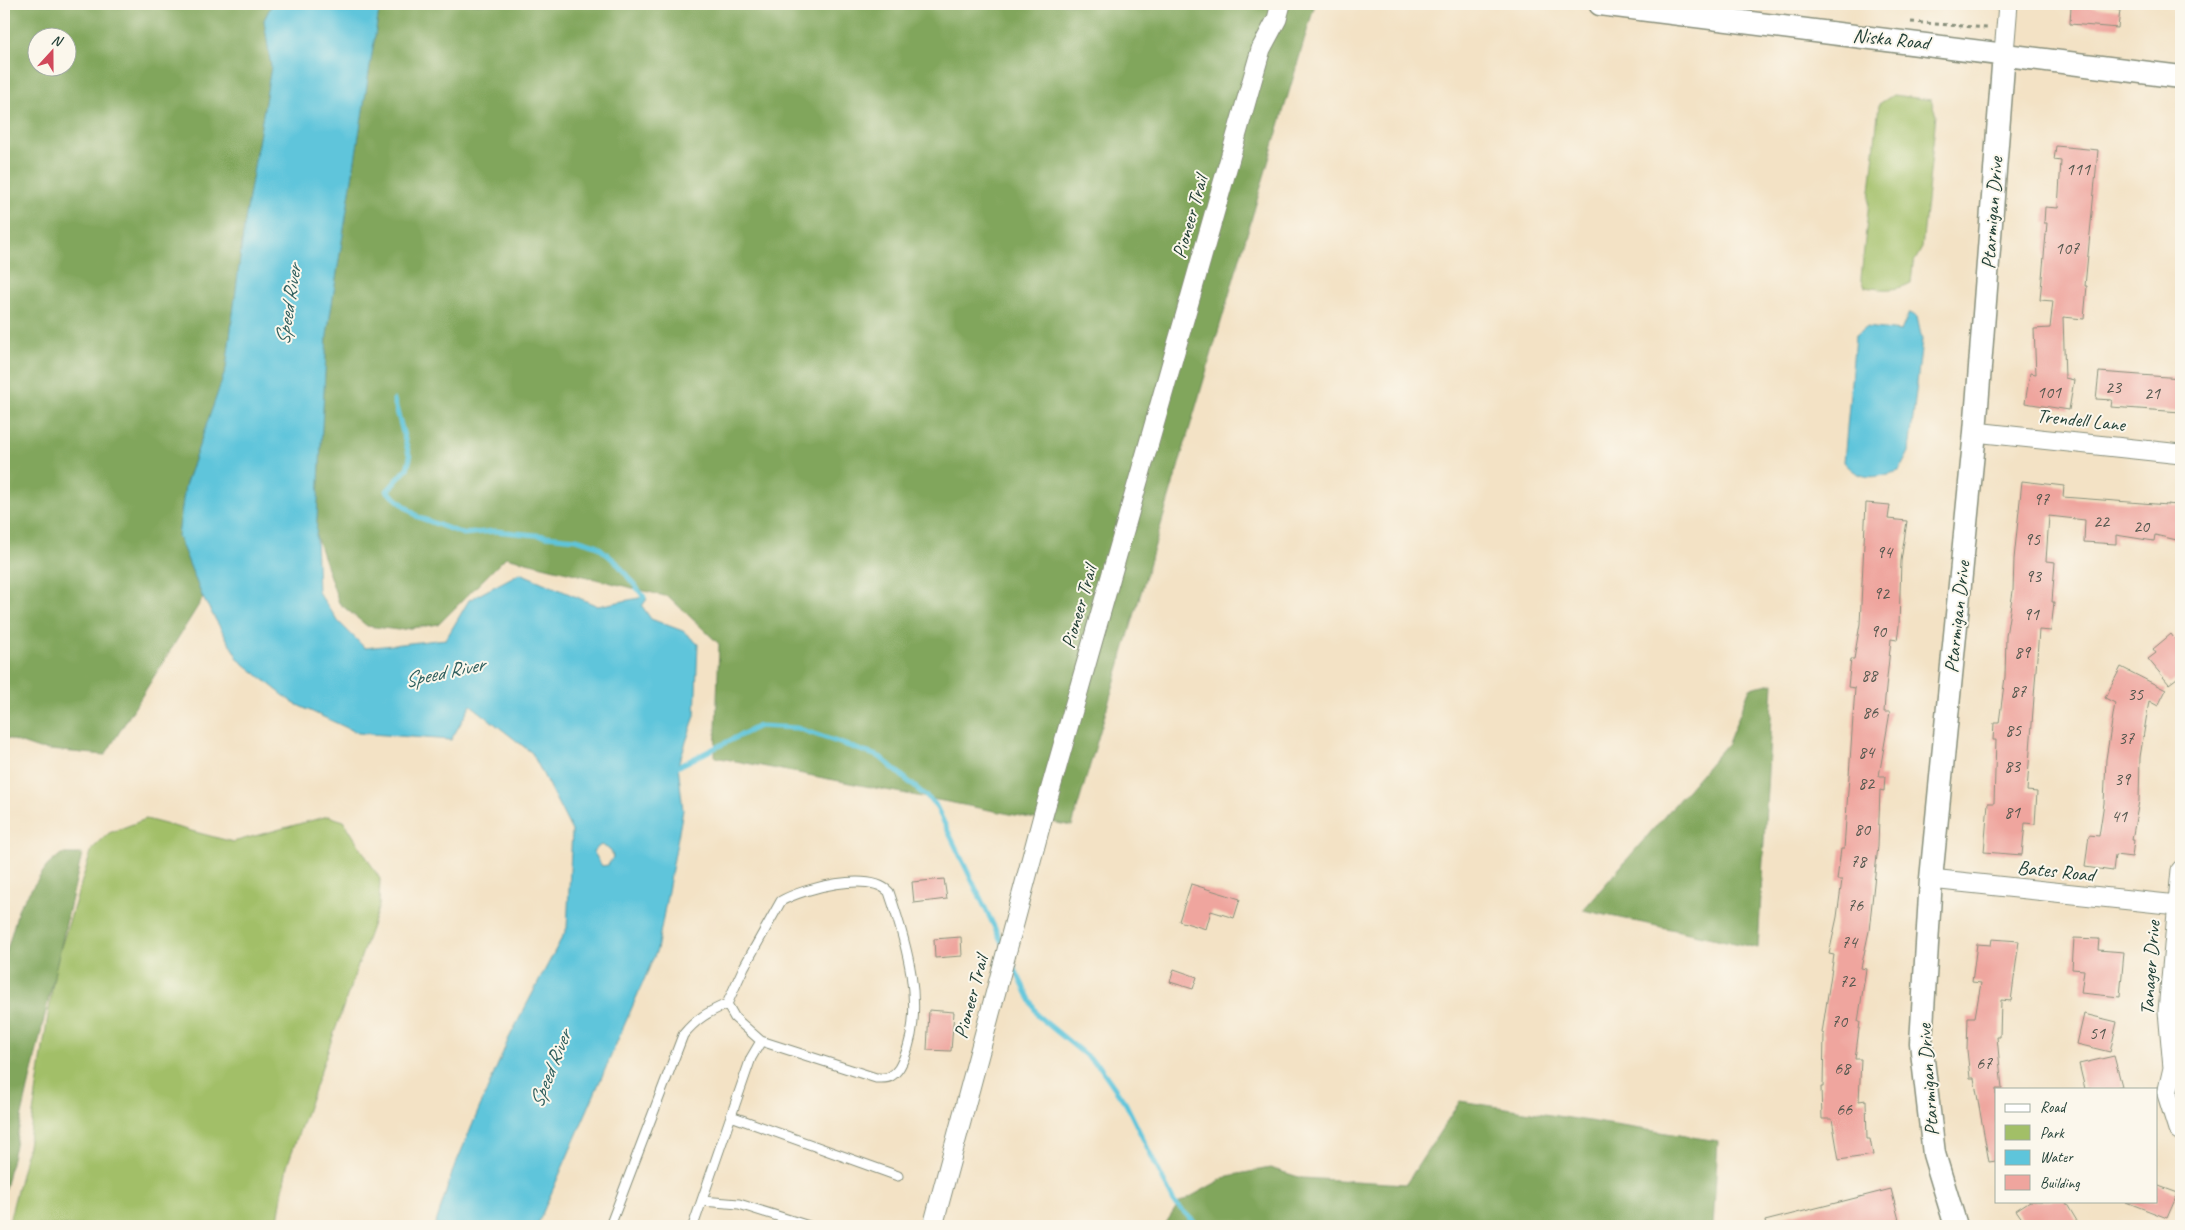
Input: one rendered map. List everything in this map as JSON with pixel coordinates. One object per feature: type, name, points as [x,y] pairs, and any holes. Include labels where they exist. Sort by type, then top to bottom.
[{"type":"street","name":"Pioneer Trail","points":[[933,1226],[1047,802],[1261,49],[1277,19],[1281,4]]},
{"type":"street","name":"Niska Road","points":[[1600,4],[2004,53],[2181,77]]},
{"type":"street","name":"Ptarmigan Drive","points":[[1956,1226],[1934,1154],[1921,1043],[1931,879],[1975,432],[2008,4]]},
{"type":"street","name":"Trendell Lane","points":[[1975,432],[2181,454]]},
{"type":"street","name":"Tanager Drive","points":[[2181,870],[2168,1011],[2177,1070],[2167,1094],[2178,1129],[2181,1132]]},
{"type":"street","name":"Bates Road","points":[[1931,879],[2177,905]]},
{"type":"lane","points":[[610,1226],[682,1035],[693,1022],[706,1013],[727,1004],[744,968],[781,901],[790,896],[822,886],[858,882],[883,886],[889,892],[896,912],[910,973],[913,996],[911,1035],[899,1069],[890,1078],[876,1078],[761,1041],[735,1018],[727,1004]]},
{"type":"lane","points":[[693,1226],[751,1058],[761,1041]]},
{"type":"lane","points":[[730,1116],[898,1176]]},
{"type":"lane","points":[[702,1201],[739,1204],[809,1226]]},
{"type":"green space","points":[[4,4],[272,4],[264,20],[271,67],[244,227],[226,369],[185,486],[178,536],[203,598],[105,755],[39,749],[4,737]]},
{"type":"green space","points":[[380,4],[1315,4],[1072,826],[715,757],[719,644],[669,597],[506,557],[439,624],[398,630],[367,626],[339,603],[316,536],[327,335]]},
{"type":"green space","points":[[1893,95],[1931,100],[1936,115],[1922,248],[1913,264],[1911,283],[1895,289],[1884,289],[1865,287],[1861,278],[1879,104]]},
{"type":"green space","points":[[1773,683],[1758,948],[1583,910],[1728,743],[1750,688]]},
{"type":"green space","points":[[328,816],[344,821],[380,879],[379,906],[287,1166],[277,1226],[8,1226],[28,1146],[56,963],[92,849],[109,833],[146,819],[233,842]]},
{"type":"green space","points":[[61,854],[82,854],[4,1193],[4,961],[19,907],[47,866]]},
{"type":"green space","points":[[1460,1101],[1718,1141],[1713,1226],[1164,1226],[1179,1203],[1228,1176],[1270,1168],[1302,1178],[1406,1184]]},
{"type":"water","name":"Speed River","points":[[272,4],[380,4],[327,335],[316,536],[318,592],[338,621],[365,648],[446,639],[469,600],[520,573],[598,606],[644,597],[647,599],[642,606],[651,619],[683,631],[698,644],[695,716],[678,765],[683,810],[657,950],[537,1226],[435,1226],[452,1173],[509,1038],[567,928],[572,831],[532,753],[471,705],[451,740],[358,733],[293,703],[239,660],[203,598],[178,536],[185,486],[226,369],[244,227],[271,67],[264,20]],"holes":[[[601,845],[611,850],[613,857],[608,865],[602,866],[593,851]]]},
{"type":"water","points":[[1909,313],[1917,317],[1922,340],[1909,452],[1899,471],[1869,477],[1856,473],[1844,462],[1855,336],[1866,327],[1901,331]]},
{"type":"building","points":[[2071,6],[2120,10],[2118,28],[2070,24]]},
{"type":"building","points":[[2056,146],[2098,150],[2085,286],[2087,286],[2084,319],[2063,317],[2065,378],[2074,380],[2069,410],[2025,403],[2030,373],[2036,374],[2034,329],[2050,328],[2053,301],[2040,300],[2047,223],[2044,223],[2045,207],[2058,208],[2061,161],[2054,160]]},
{"type":"building","points":[[2099,372],[2181,378],[2181,412],[2111,407],[2112,400],[2096,399]]},
{"type":"building","points":[[2022,481],[2064,486],[2063,497],[2181,506],[2181,541],[2155,535],[2154,541],[2116,535],[2116,544],[2084,542],[2085,520],[2049,516],[2046,561],[2055,562],[2052,602],[2054,602],[2051,631],[2039,630],[2027,791],[2037,792],[2035,824],[2025,823],[2022,855],[1984,852],[1988,803],[1994,803],[1996,740],[1993,740],[1994,723],[1999,723],[2005,677],[2006,636],[2013,591],[2014,559]]},
{"type":"building","points":[[1866,503],[1890,505],[1888,519],[1907,521],[1901,561],[1899,626],[1897,640],[1891,639],[1885,698],[1884,712],[1890,712],[1879,776],[1885,776],[1884,791],[1880,790],[1878,846],[1869,931],[1861,968],[1866,969],[1858,1022],[1860,1022],[1855,1059],[1861,1059],[1859,1101],[1866,1100],[1867,1139],[1870,1139],[1873,1155],[1839,1160],[1832,1119],[1822,1119],[1821,1087],[1823,1087],[1824,1034],[1822,1033],[1834,955],[1829,954],[1842,880],[1837,880],[1841,849],[1844,849],[1855,688],[1848,687],[1851,659],[1854,659],[1860,624]]},
{"type":"building","points":[[2171,634],[2181,648],[2181,675],[2169,684],[2148,659],[2156,653],[2153,649]]},
{"type":"building","points":[[2121,667],[2166,690],[2158,706],[2149,701],[2140,757],[2139,801],[2132,840],[2134,840],[2132,857],[2115,855],[2113,871],[2085,867],[2089,835],[2099,836],[2104,803],[2106,759],[2115,703],[2105,698]]},
{"type":"building","points":[[944,879],[947,899],[914,903],[912,882]]},
{"type":"building","points":[[1191,884],[1240,899],[1234,918],[1211,911],[1206,929],[1179,921]]},
{"type":"building","points":[[961,937],[962,956],[935,958],[934,939]]},
{"type":"building","points":[[2074,938],[2099,939],[2098,950],[2124,952],[2120,997],[2081,993],[2084,970],[2072,969]]},
{"type":"building","points":[[1992,939],[2019,941],[2011,1001],[2001,1000],[2000,1037],[1997,1037],[2002,1088],[1995,1088],[1995,1161],[1989,1162],[1974,1078],[1970,1078],[1967,1050],[1968,1017],[1975,1017],[1981,983],[1972,982],[1977,944],[1991,945]]},
{"type":"building","points":[[1174,969],[1197,977],[1193,989],[1170,982]]},
{"type":"building","points":[[929,1010],[954,1012],[951,1051],[927,1050]]},
{"type":"building","points":[[2084,1014],[2117,1022],[2110,1052],[2077,1044]]},
{"type":"building","points":[[2114,1056],[2122,1086],[2114,1088],[2085,1088],[2079,1064]]},
{"type":"building","points":[[2158,1186],[2178,1193],[2167,1218],[2126,1202],[2158,1202]]},
{"type":"building","points":[[1891,1189],[1900,1224],[1892,1226],[1766,1226],[1765,1221]]},
{"type":"building","points":[[2028,1202],[2066,1202],[2080,1226],[2027,1226],[2016,1210]]},
{"type":"waterway","points":[[394,400],[410,458],[407,469],[387,491],[418,517],[463,534],[495,531],[576,539],[596,545],[617,563],[644,597],[640,602]]},
{"type":"waterway","points":[[675,768],[759,726],[797,728],[880,757],[935,804],[1003,945]]},
{"type":"waterway","points":[[1010,959],[1038,1016],[1100,1067],[1126,1104],[1174,1202],[1198,1226]]}]
